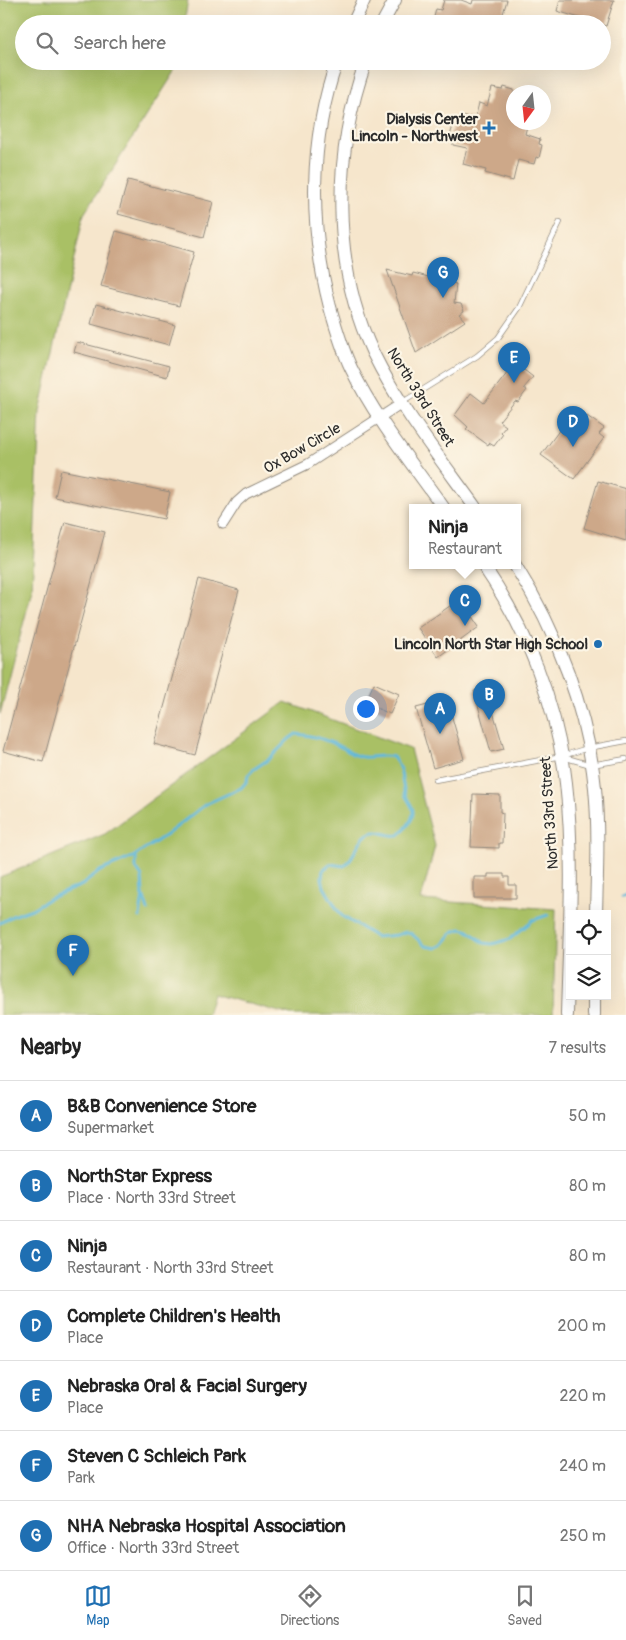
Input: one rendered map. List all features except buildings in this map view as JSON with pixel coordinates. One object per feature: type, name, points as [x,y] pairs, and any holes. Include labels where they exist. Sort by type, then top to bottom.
[{"type":"main road","points":[[357,15],[364,0]]},
{"type":"main road","points":[[387,15],[395,0]]},
{"type":"main road","points":[[335,70],[324,108],[317,151],[314,202],[316,232],[326,290],[341,344],[351,368],[380,417],[441,504]]},
{"type":"main road","name":"North 33rd Street","points":[[363,70],[356,87],[342,161],[341,220],[350,278],[364,329],[373,352],[402,403],[473,504]]},
{"type":"main road","name":"North 33rd Street","points":[[486,569],[507,602],[533,656],[552,713],[562,756],[570,844],[567,1015]]},
{"type":"main road","points":[[516,569],[542,612],[562,656],[579,708],[591,765],[596,814],[596,910]]},
{"type":"main road","points":[[594,1000],[594,1015]]},
{"type":"street","name":"Ox Bow Circle","points":[[223,524],[246,494],[308,464],[402,403]]},
{"type":"lane","points":[[402,403],[477,356],[498,338],[519,308],[560,222]]},
{"type":"lane","points":[[435,780],[562,756],[588,748],[626,741]]},
{"type":"lane","points":[[562,756],[591,765],[626,759]]},
{"type":"green space","points":[[0,0],[188,0],[186,15],[15,15],[15,70],[176,70],[84,214],[40,411],[32,590],[0,714]]},
{"type":"green space","points":[[285,702],[410,749],[435,846],[421,900],[556,909],[553,1015],[291,1015],[213,994],[207,1015],[0,1015],[0,877],[105,834]]},
{"type":"waterway","points":[[0,923],[12,916],[32,909],[50,898],[82,885],[100,871],[133,857],[166,835],[206,804],[241,788],[247,781],[248,775],[254,769],[269,759],[296,734],[327,741],[360,757],[393,757],[399,766],[405,794],[413,809],[410,822],[399,835],[370,833],[361,841],[352,857],[344,866],[330,864],[323,870],[324,887],[342,916],[376,937],[406,932],[412,934],[425,946],[436,948],[442,945],[453,932],[461,929],[467,930],[484,943],[492,944],[510,939],[533,920],[548,915]]},
{"type":"waterway","points":[[136,855],[136,868],[142,877],[143,895],[148,910]]},
{"type":"waterway","points":[[140,917],[143,895]]},
{"type":"waterway","points":[[622,897],[626,895]]},
{"type":"place","name":"Dialysis Center Lincoln - Northwest","points":[[489,128]]},
{"type":"place","name":"NHA Nebraska Hospital Association","points":[[443,298]]},
{"type":"place","name":"Nebraska Oral & Facial Surgery","points":[[514,383]]},
{"type":"place","name":"Complete Children's Health","points":[[573,447]]},
{"type":"place","name":"Ninja","points":[[465,626]]},
{"type":"place","name":"Lincoln North Star High School","points":[[598,644]]},
{"type":"place","name":"NorthStar Express","points":[[489,720]]},
{"type":"place","name":"B&B Convenience Store","points":[[440,734]]},
{"type":"place","name":"Steven C Schleich Park","points":[[73,976]]}]
